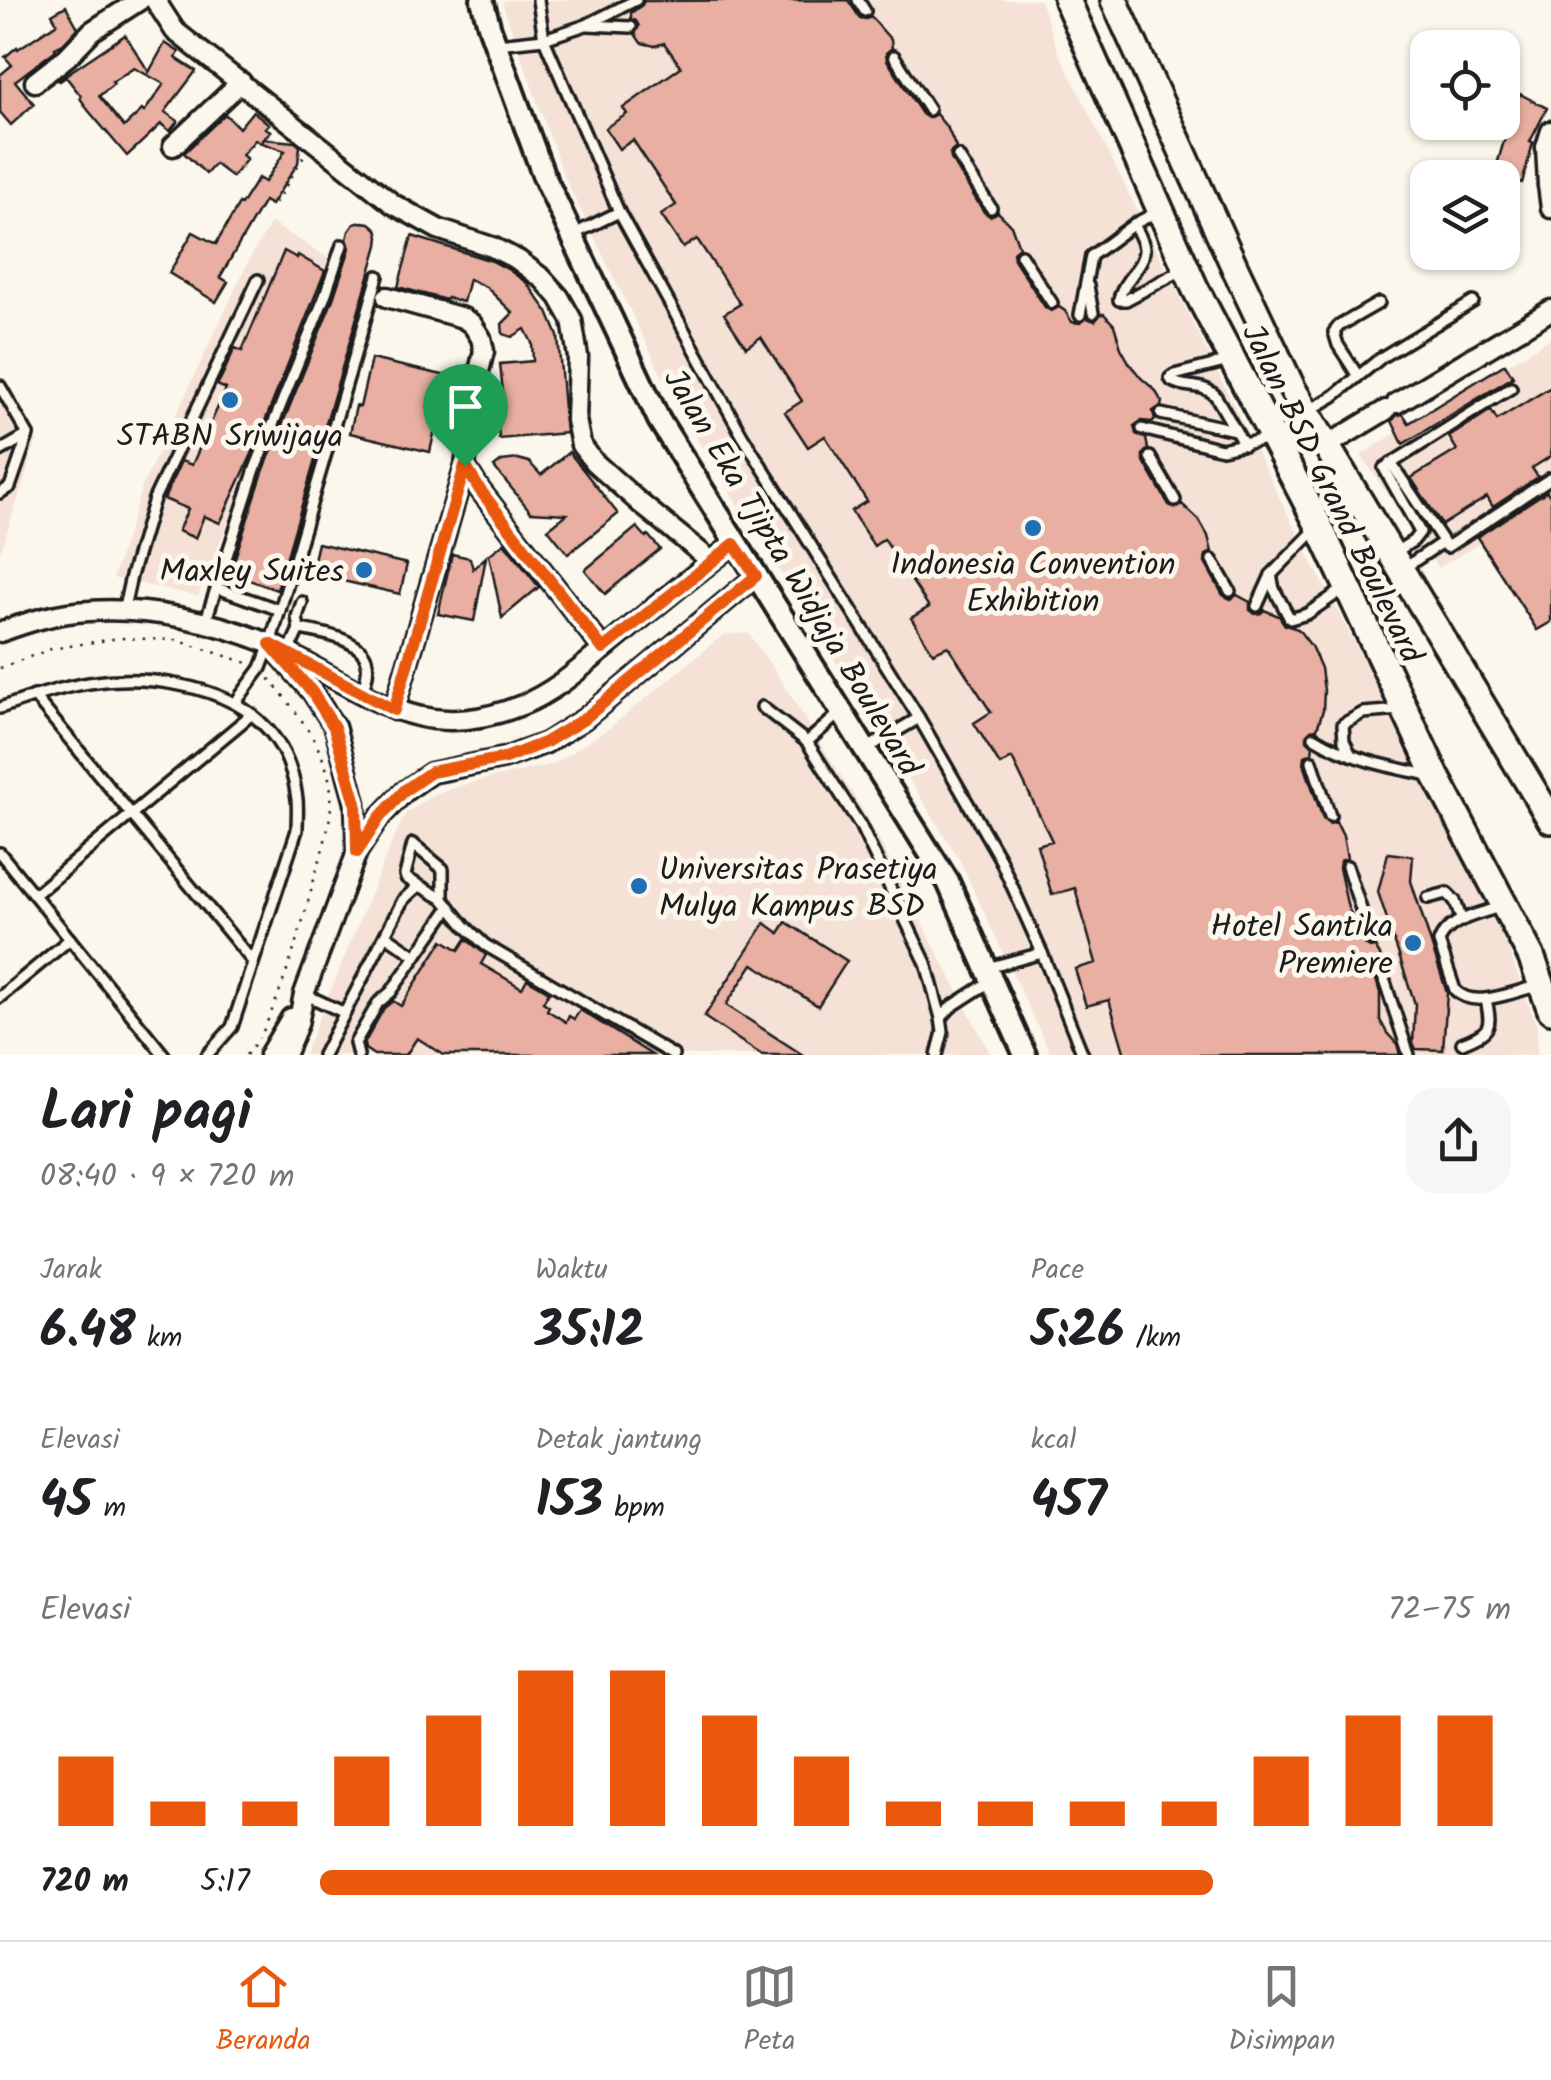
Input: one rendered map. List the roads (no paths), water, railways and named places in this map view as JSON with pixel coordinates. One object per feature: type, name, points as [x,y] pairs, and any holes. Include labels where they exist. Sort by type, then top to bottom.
[{"type":"main road","name":"Jalan BSD Grand Boulevard","points":[[1067,0],[1190,278],[1319,526],[1436,776],[1505,905],[1551,1010]]},
{"type":"main road","name":"Jalan BSD Grand Boulevard","points":[[1114,0],[1293,390],[1551,820]]},
{"type":"main road","points":[[1190,278],[1236,270]]},
{"type":"street","points":[[35,82],[92,31],[140,0]]},
{"type":"street","points":[[156,0],[175,30],[393,204],[438,229],[492,247],[543,279],[572,320],[578,356],[576,420],[580,444],[640,504],[711,561]]},
{"type":"street","name":"Jalan Eka Tjipta Widjaja Boulevard","points":[[482,0],[543,174],[659,420],[948,882],[1025,1055]]},
{"type":"street","points":[[173,146],[241,82]]},
{"type":"street","points":[[1551,130],[1546,146],[1551,208]]},
{"type":"street","points":[[387,297],[463,318],[481,338],[484,352],[465,466],[394,710]]},
{"type":"street","points":[[1328,445],[1551,310]]},
{"type":"street","points":[[465,466],[603,649]]},
{"type":"street","points":[[0,632],[31,621],[87,610],[146,612],[205,623],[270,644],[394,710],[420,718],[455,720],[487,716],[525,704],[559,684],[734,544]]},
{"type":"street","points":[[285,1055],[357,852],[380,817],[405,790],[431,772],[505,758],[546,742],[584,719],[756,576]]},
{"type":"street","points":[[270,644],[312,692],[334,727],[356,803],[357,852]]},
{"type":"street","points":[[269,1055],[303,997]]},
{"type":"lane","points":[[538,0],[544,39],[619,212],[742,435],[919,718],[1000,860],[1083,1055]]},
{"type":"lane","points":[[495,44],[544,39],[586,25],[636,0]]},
{"type":"lane","points":[[858,0],[865,12]]},
{"type":"lane","points":[[586,25],[631,27]]},
{"type":"lane","points":[[894,56],[928,110]]},
{"type":"lane","points":[[958,156],[991,208]]},
{"type":"lane","points":[[1080,315],[1089,260],[1098,249],[1160,210]]},
{"type":"lane","points":[[572,235],[619,212]]},
{"type":"lane","points":[[1134,224],[1144,255],[1122,288],[1119,300],[1190,278]]},
{"type":"lane","points":[[205,623],[255,469],[342,245]]},
{"type":"lane","points":[[1021,255],[1052,303]]},
{"type":"lane","points":[[1086,275],[1093,312]]},
{"type":"lane","points":[[236,702],[261,668],[270,644],[378,276]]},
{"type":"lane","points":[[123,612],[154,498],[258,280]]},
{"type":"lane","points":[[1307,412],[1395,349],[1472,302]]},
{"type":"lane","points":[[1358,376],[1334,332],[1379,303]]},
{"type":"lane","points":[[1232,360],[1170,378],[1177,384],[1209,389],[1244,445]]},
{"type":"lane","points":[[0,386],[4,402],[28,435]]},
{"type":"lane","points":[[1397,561],[1420,532],[1384,468],[1510,388]]},
{"type":"lane","points":[[1161,414],[1235,430]]},
{"type":"lane","points":[[1142,429],[1222,449],[1272,437]]},
{"type":"lane","points":[[0,451],[28,435]]},
{"type":"lane","points":[[0,493],[10,487],[28,435]]},
{"type":"lane","points":[[1150,457],[1175,500]]},
{"type":"lane","points":[[1392,463],[1447,547],[1551,478]]},
{"type":"lane","points":[[1257,606],[1271,575],[1319,526]]},
{"type":"lane","points":[[1397,561],[1443,542]]},
{"type":"lane","points":[[1212,560],[1230,591]]},
{"type":"lane","points":[[1271,575],[1290,619],[1307,614],[1347,586]]},
{"type":"lane","points":[[217,588],[280,610]]},
{"type":"lane","points":[[288,654],[299,629],[297,617],[302,602]]},
{"type":"lane","points":[[299,629],[321,632],[362,650],[368,663],[361,694]]},
{"type":"lane","points":[[0,708],[88,683],[164,682],[210,691],[236,702],[268,730],[286,761],[297,799],[296,830],[232,1027],[207,1055]]},
{"type":"lane","points":[[34,696],[253,962]]},
{"type":"lane","points":[[762,707],[807,742],[860,825],[926,962],[943,1032],[938,1055]]},
{"type":"lane","points":[[1352,756],[1344,741],[1343,724],[1363,713],[1404,710]]},
{"type":"lane","points":[[807,742],[842,711]]},
{"type":"lane","points":[[34,894],[252,714]]},
{"type":"lane","points":[[866,750],[919,718]]},
{"type":"lane","points":[[1314,736],[1352,756],[1436,776]]},
{"type":"lane","points":[[1312,760],[1330,816]]},
{"type":"lane","points":[[358,1055],[354,1044],[378,1003],[391,992],[416,956],[446,903],[443,868],[412,844],[405,875],[446,903],[486,946],[674,1055]]},
{"type":"lane","points":[[0,853],[164,1055]]},
{"type":"lane","points":[[1347,866],[1371,940]]},
{"type":"lane","points":[[323,1055],[404,900],[418,886]]},
{"type":"lane","points":[[1428,898],[1447,893],[1455,901],[1462,921]]},
{"type":"lane","points":[[1505,905],[1448,926],[1439,936],[1458,995],[1486,999],[1542,984]]},
{"type":"lane","points":[[384,936],[416,956]]},
{"type":"lane","points":[[0,997],[70,939]]},
{"type":"lane","points":[[941,1018],[990,974],[1042,954]]},
{"type":"lane","points":[[1381,970],[1409,1055]]},
{"type":"lane","points":[[303,997],[345,1013]]},
{"type":"lane","points":[[1462,1042],[1488,1029],[1486,999]]},
{"type":"place","name":"STABN Sriwijaya","points":[[230,400]]},
{"type":"place","name":"Indonesia Convention Exhibition","points":[[1033,528]]},
{"type":"place","name":"Maxley Suites","points":[[364,570]]},
{"type":"place","name":"Universitas Prasetiya Mulya Kampus BSD","points":[[639,886]]},
{"type":"place","name":"Hotel Santika Premiere","points":[[1413,943]]}]
